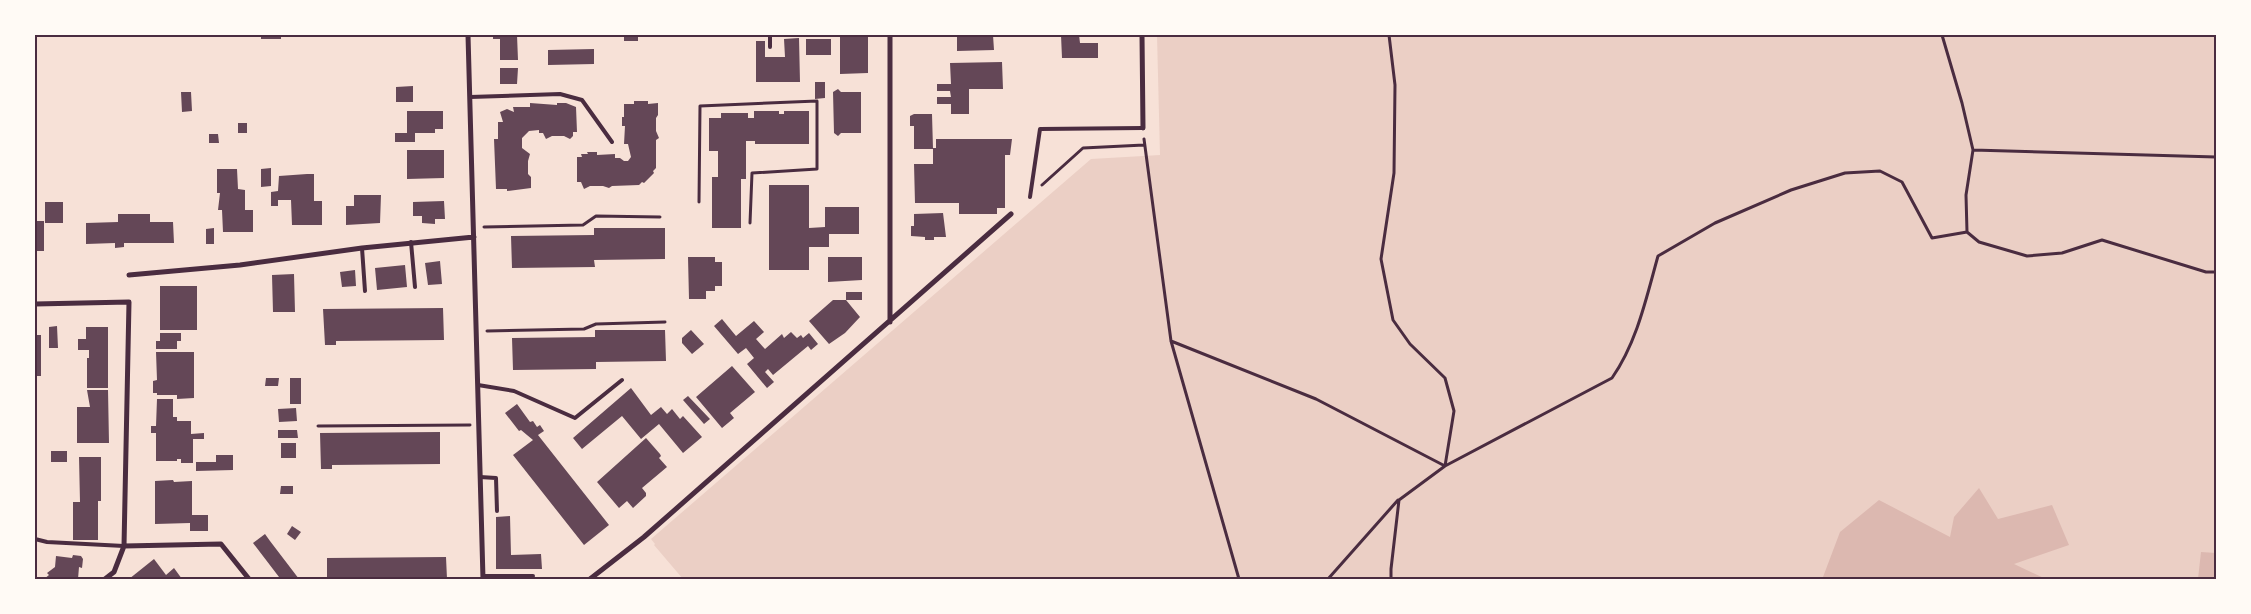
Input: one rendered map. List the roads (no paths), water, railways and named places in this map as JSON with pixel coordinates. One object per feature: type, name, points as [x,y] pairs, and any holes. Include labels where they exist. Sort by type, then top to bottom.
[{"type":"street","points":[[468,35],[483,578]]},
{"type":"street","points":[[890,35],[890,322]]},
{"type":"street","points":[[1142,35],[1143,128]]},
{"type":"street","points":[[590,579],[644,537],[1011,214]]},
{"type":"street","points":[[129,275],[240,265],[411,242],[474,237]]},
{"type":"street","points":[[35,304],[129,302],[124,546],[114,572],[105,579]]},
{"type":"street","points":[[124,546],[221,544],[248,579]]},
{"type":"lane","points":[[770,35],[770,47]]},
{"type":"lane","points":[[470,96],[560,94],[582,100],[612,142]]},
{"type":"lane","points":[[1030,197],[1040,130],[1143,128]]},
{"type":"lane","points":[[411,242],[415,286]]},
{"type":"lane","points":[[362,248],[365,291]]},
{"type":"lane","points":[[478,385],[514,391],[575,418],[622,380]]},
{"type":"lane","points":[[480,477],[496,478],[497,511]]},
{"type":"lane","points":[[35,537],[35,539],[47,542],[124,546]]},
{"type":"lane","points":[[483,578],[533,576]]}]
